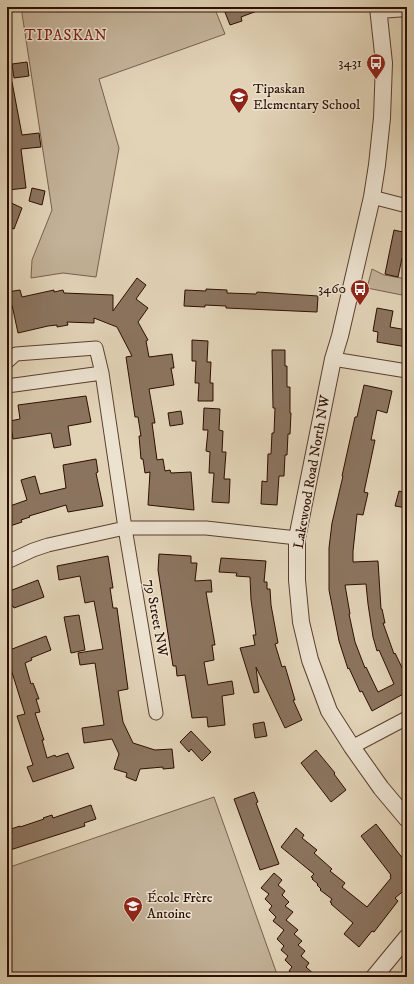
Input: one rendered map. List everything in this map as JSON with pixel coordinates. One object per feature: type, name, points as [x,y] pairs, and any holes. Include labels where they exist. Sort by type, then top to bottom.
[{"type":"street","points":[[378,8],[407,8]]},
{"type":"street","name":"Lakewood Road North NW","points":[[378,8],[384,63],[382,118],[377,165],[372,197],[340,336],[333,359],[297,538],[297,580],[301,622],[310,660],[329,711],[381,788],[407,819]]},
{"type":"street","points":[[372,197],[407,206]]},
{"type":"street","name":"79 Street NW","points":[[7,362],[16,354],[96,348],[102,373],[125,528],[156,713]]},
{"type":"street","points":[[333,359],[407,370]]},
{"type":"street","points":[[7,386],[102,373]]},
{"type":"street","points":[[7,562],[33,550],[125,528],[206,528],[297,538]]},
{"type":"street","points":[[352,747],[407,718]]},
{"type":"street","points":[[374,977],[407,937]]},
{"type":"shaded area","points":[[21,7],[214,7],[225,34],[99,79],[119,148],[96,277],[63,273],[31,278],[32,260],[52,210]]},
{"type":"shaded area","points":[[372,269],[384,275],[407,279],[407,296],[367,288]]},
{"type":"shaded area","name":"École Frère Antoine","points":[[214,797],[278,977],[7,977],[7,868]]},
{"type":"building","points":[[223,7],[265,8],[241,17],[242,21],[230,25]]},
{"type":"building","points":[[27,62],[29,76],[14,78],[12,64]]},
{"type":"building","points":[[12,82],[22,135],[39,133],[41,147],[21,149],[26,188],[8,190],[7,83]]},
{"type":"building","points":[[32,188],[45,191],[42,205],[29,201]]},
{"type":"building","points":[[7,201],[22,208],[14,229],[7,226]]},
{"type":"building","points":[[394,230],[407,233],[407,246],[404,258],[402,258],[398,277],[385,274]]},
{"type":"building","points":[[137,278],[146,285],[136,299],[148,308],[138,322],[148,340],[146,341],[149,357],[172,354],[174,368],[171,368],[174,385],[149,389],[155,423],[152,423],[157,460],[163,459],[165,471],[170,470],[171,473],[191,472],[194,510],[148,505],[150,472],[145,473],[143,459],[141,459],[139,436],[141,436],[138,417],[135,417],[126,357],[132,356],[117,327],[94,318],[94,323],[67,322],[68,325],[57,327],[57,325],[48,326],[18,333],[12,305],[9,306],[7,298],[7,292],[20,290],[22,297],[54,290],[54,292],[63,290],[64,293],[113,295],[113,311]]},
{"type":"building","points":[[206,289],[227,290],[227,293],[256,294],[257,292],[318,296],[317,312],[226,308],[226,306],[205,305],[205,307],[184,306],[185,290],[206,291]]},
{"type":"building","points":[[377,308],[393,311],[390,327],[407,330],[407,347],[377,342],[378,332],[373,331]]},
{"type":"building","points":[[192,340],[208,341],[207,362],[211,362],[210,383],[213,383],[213,401],[198,401],[199,383],[195,383],[196,361],[192,361]]},
{"type":"building","points":[[272,350],[285,350],[287,387],[290,387],[291,413],[287,455],[285,455],[284,476],[279,476],[277,505],[261,504],[262,481],[267,482],[268,454],[271,454],[272,433],[274,433],[275,408],[273,408]]},
{"type":"building","points":[[364,385],[392,391],[387,413],[377,410],[371,440],[375,440],[364,492],[368,493],[363,515],[357,514],[353,562],[378,561],[381,609],[385,623],[383,623],[394,654],[395,653],[407,678],[407,692],[372,711],[362,691],[360,692],[349,668],[348,669],[339,641],[329,590],[329,548],[332,523],[355,417],[357,417]],"holes":[[[366,584],[373,637],[377,651],[379,650],[394,684],[378,692],[366,667],[365,668],[355,642],[345,585]]]},
{"type":"building","points":[[86,396],[91,422],[68,426],[71,445],[54,448],[51,433],[13,439],[10,421],[20,419],[18,405]]},
{"type":"building","points":[[204,408],[220,409],[219,430],[223,431],[222,452],[226,452],[224,479],[230,479],[229,503],[212,502],[214,473],[209,473],[210,452],[206,451],[208,430],[203,430]]},
{"type":"building","points":[[181,411],[183,424],[170,426],[168,413]]},
{"type":"building","points":[[96,459],[98,472],[96,473],[103,506],[68,512],[66,505],[29,516],[30,517],[21,520],[22,522],[7,527],[7,507],[27,500],[21,480],[35,476],[40,494],[66,488],[63,465]]},
{"type":"building","points":[[399,491],[407,493],[407,508],[395,506]]},
{"type":"building","points":[[159,554],[191,556],[191,563],[197,563],[195,581],[211,580],[212,592],[206,592],[215,645],[212,645],[214,660],[204,662],[208,685],[232,681],[234,694],[222,696],[225,725],[208,727],[207,717],[192,718],[185,675],[177,676],[176,666],[173,666],[158,570]]},
{"type":"building","points":[[108,556],[113,588],[110,588],[113,608],[117,608],[128,689],[118,691],[123,722],[133,743],[155,750],[172,749],[174,768],[163,769],[163,767],[140,769],[136,781],[126,777],[127,773],[114,769],[119,754],[112,739],[84,743],[82,728],[104,725],[95,663],[80,665],[78,653],[103,649],[94,601],[85,603],[80,576],[59,580],[57,566]]},
{"type":"building","points":[[221,558],[266,561],[264,582],[267,582],[267,589],[270,589],[271,605],[278,643],[275,644],[282,667],[285,666],[295,700],[293,700],[302,720],[285,728],[256,667],[259,692],[254,693],[240,648],[255,645],[253,635],[256,635],[251,600],[250,577],[236,576],[237,573],[219,572]]},
{"type":"building","points":[[38,580],[44,597],[14,608],[13,606],[7,608],[7,592]]},
{"type":"building","points":[[79,615],[85,650],[71,653],[64,617]]},
{"type":"building","points":[[46,636],[51,650],[31,658],[32,660],[25,663],[31,684],[33,683],[39,699],[36,699],[40,712],[35,713],[44,740],[42,740],[47,758],[68,753],[74,768],[33,782],[27,767],[33,765],[17,716],[25,714],[10,666],[7,668],[7,651]]},
{"type":"building","points":[[264,722],[267,736],[255,738],[253,724]]},
{"type":"building","points":[[191,731],[211,752],[202,761],[191,749],[189,752],[180,742]]},
{"type":"building","points":[[316,750],[335,773],[334,774],[346,790],[331,802],[301,763]]},
{"type":"building","points":[[254,792],[258,802],[256,803],[279,864],[260,870],[234,799]]},
{"type":"building","points":[[91,805],[96,819],[84,823],[85,826],[7,851],[7,835],[12,833],[11,829],[44,819],[43,818],[52,815],[53,818]]},
{"type":"building","points":[[376,824],[407,864],[407,888],[395,898],[398,901],[374,932],[372,931],[359,947],[344,934],[353,923],[331,904],[332,903],[330,902],[332,899],[320,890],[321,889],[317,885],[318,884],[312,879],[313,878],[311,877],[314,874],[281,847],[296,828],[304,835],[302,838],[317,850],[314,853],[332,869],[330,871],[345,883],[342,887],[367,907],[391,878],[391,875],[361,836]]},
{"type":"building","points":[[274,873],[282,880],[278,885],[285,891],[282,895],[289,902],[285,906],[293,912],[286,920],[298,930],[294,934],[302,941],[298,945],[305,951],[301,956],[309,963],[306,967],[317,977],[296,977],[289,971],[292,967],[285,960],[288,956],[281,950],[284,946],[277,939],[284,930],[273,921],[276,917],[269,910],[272,906],[265,899],[269,894],[261,888]]},
{"type":"place","name":"3431","points":[[376,80]]},
{"type":"place","name":"Tipaskan Elementary School","points":[[239,114]]},
{"type":"place","name":"3460","points":[[360,306]]},
{"type":"place","name":"École Frère Antoine","points":[[133,923]]},
{"type":"district","name":"TIPASKAN","points":[[66,35]]}]
